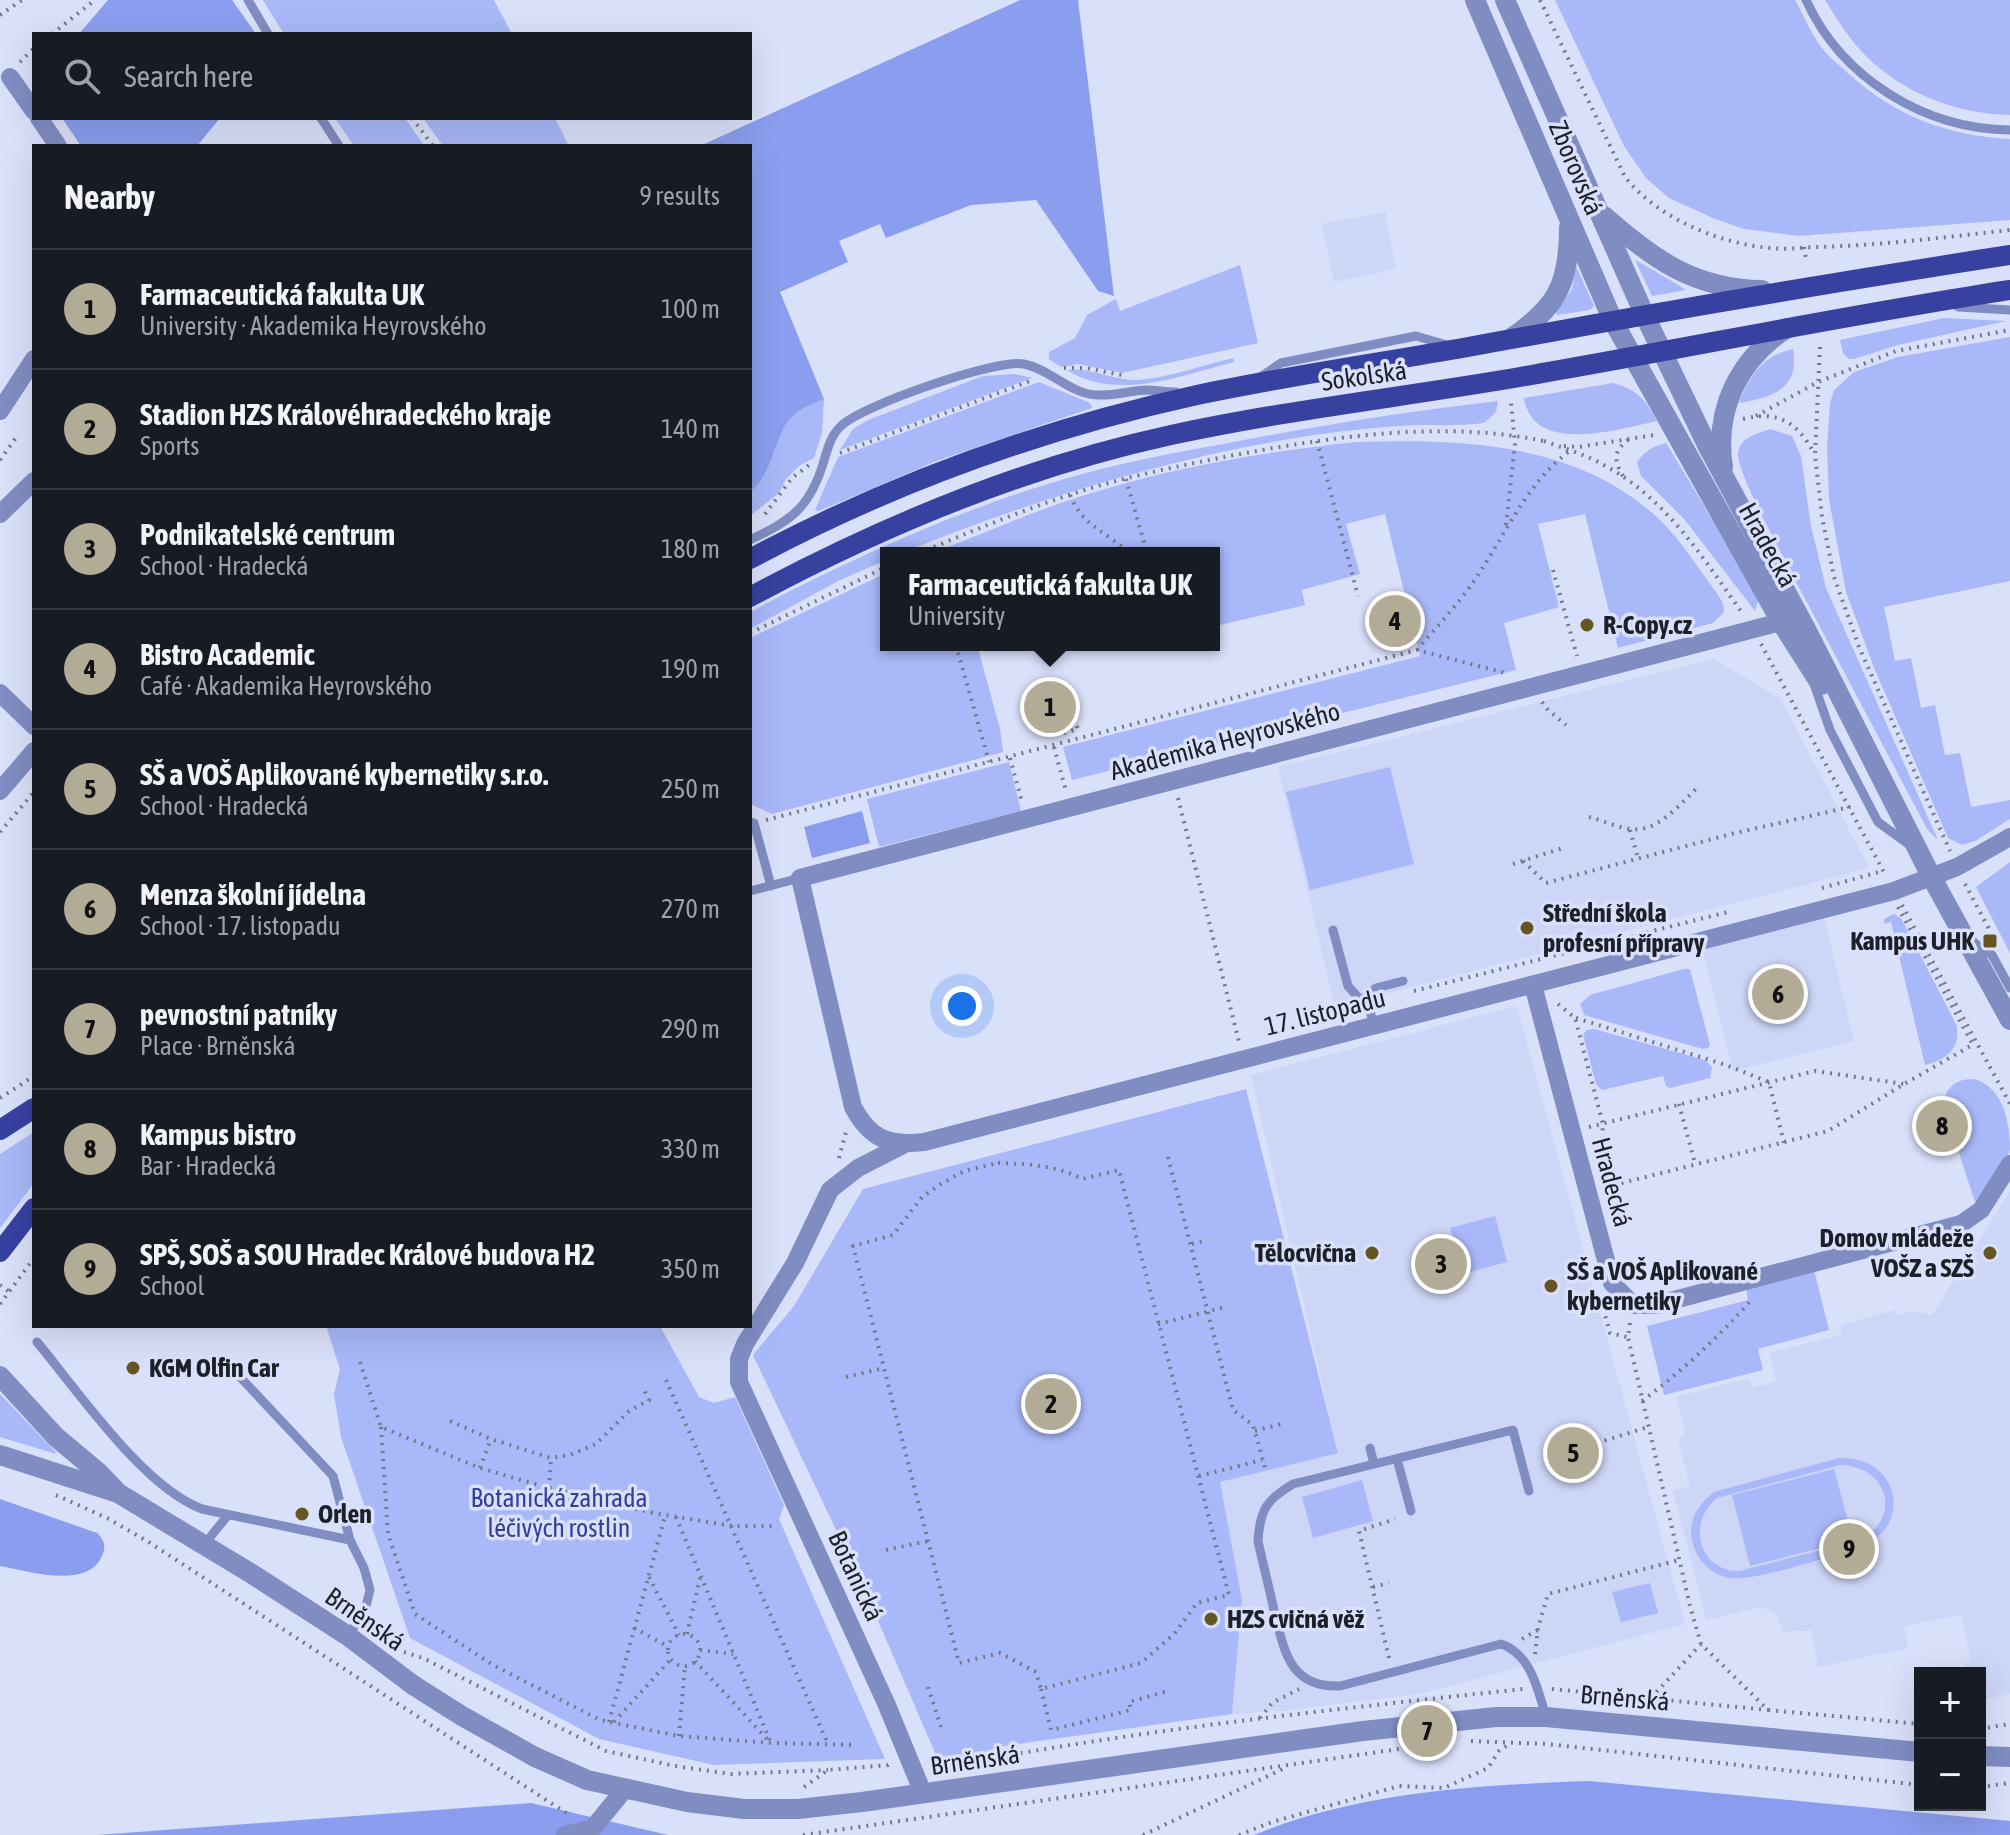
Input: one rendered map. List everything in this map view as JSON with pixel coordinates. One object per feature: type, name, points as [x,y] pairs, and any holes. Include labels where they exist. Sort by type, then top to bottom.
[{"type":"main road","name":"Sokolská","points":[[752,558],[875,499],[985,455],[1065,429],[1200,394],[2010,255]]},
{"type":"main road","name":"Sokolská","points":[[752,596],[882,531],[971,495],[1098,454],[1224,425],[1430,393],[2010,290]]},
{"type":"main road","points":[[0,1130],[32,1109]]},
{"type":"main road","points":[[0,1252],[32,1211]]},
{"type":"street","name":"Zborovská","points":[[1475,0],[1613,321],[1632,355]]},
{"type":"street","name":"Zborovská","points":[[1505,0],[1660,351]]},
{"type":"street","points":[[10,77],[32,108]]},
{"type":"street","points":[[40,120],[57,144]]},
{"type":"street","points":[[1598,211],[1665,265],[1686,275],[1741,290],[1790,291]]},
{"type":"street","points":[[1510,339],[1536,321],[1556,296],[1565,269],[1569,219]]},
{"type":"street","points":[[1725,478],[1720,449],[1722,425],[1733,385],[1759,348],[1787,328]]},
{"type":"street","name":"Hradecká","points":[[1660,351],[1932,878],[2010,1020]]},
{"type":"street","name":"Hradecká","points":[[1632,355],[1781,622],[1868,754]]},
{"type":"street","points":[[0,411],[32,362]]},
{"type":"street","points":[[0,514],[32,483]]},
{"type":"street","name":"Akademika Heyrovského","points":[[800,878],[1781,622]]},
{"type":"street","points":[[0,693],[32,724]]},
{"type":"street","points":[[0,791],[32,753]]},
{"type":"street","points":[[1932,878],[2010,837]]},
{"type":"street","points":[[800,878],[853,1107],[862,1123],[875,1135],[903,1145]]},
{"type":"street","name":"17. listopadu","points":[[830,1190],[858,1168],[903,1145],[1533,985],[1894,891],[1932,878]]},
{"type":"street","name":"Hradecká","points":[[1533,985],[1612,1283],[1633,1305]]},
{"type":"street","points":[[1633,1305],[1655,1305],[1961,1224],[1981,1210],[2010,1164]]},
{"type":"street","name":"Botanická","points":[[830,1190],[795,1263],[745,1344],[739,1359],[739,1382],[923,1793]]},
{"type":"street","name":"Brněnská","points":[[0,1376],[56,1437],[118,1493]]},
{"type":"street","name":"Brněnská","points":[[0,1455],[118,1493],[348,1636],[413,1685],[535,1757],[587,1780],[701,1804],[744,1809],[798,1809],[1363,1731],[1496,1717],[1546,1717],[1914,1751]]},
{"type":"street","points":[[1986,1756],[2010,1757]]},
{"type":"street","points":[[565,1835],[593,1828],[624,1790]]},
{"type":"lane","points":[[248,0],[267,32]]},
{"type":"lane","points":[[1806,0],[1837,48],[1867,80],[1899,100],[1947,122],[1987,130],[2010,130]]},
{"type":"lane","points":[[322,120],[338,144]]},
{"type":"lane","points":[[1919,304],[2010,310]]},
{"type":"lane","points":[[752,539],[779,525],[804,506],[819,479],[833,435],[840,426],[873,407],[995,366],[1028,364],[1080,392],[1094,395],[1147,390],[1200,394]]},
{"type":"lane","points":[[1806,662],[1830,730],[1878,822],[1919,853]]},
{"type":"lane","points":[[752,822],[771,886]]},
{"type":"lane","points":[[752,891],[800,878]]},
{"type":"lane","points":[[1333,930],[1348,986],[1370,1011],[1374,1026]]},
{"type":"lane","points":[[1964,936],[1992,955],[2010,988]]},
{"type":"lane","points":[[1362,1000],[1376,988],[1403,981]]},
{"type":"lane","points":[[37,1342],[109,1430],[152,1475],[192,1505],[350,1540]]},
{"type":"lane","points":[[225,1361],[333,1476],[350,1540],[368,1580],[370,1597],[348,1636]]},
{"type":"lane","points":[[1529,1491],[1513,1430],[1293,1484],[1266,1504],[1259,1522],[1258,1541],[1285,1655],[1296,1671],[1312,1682],[1322,1686],[1340,1686],[1501,1644],[1517,1653],[1533,1676],[1546,1717]]},
{"type":"lane","points":[[1370,1448],[1374,1464]]},
{"type":"lane","points":[[1397,1459],[1411,1511]]},
{"type":"lane","points":[[203,1546],[228,1515]]},
{"type":"path","points":[[55,32],[95,0]]},
{"type":"path","points":[[1540,0],[1625,177],[1646,200],[1676,217],[1726,239],[1775,249],[1885,243],[2010,230]]},
{"type":"path","points":[[0,15],[19,1]]},
{"type":"path","points":[[414,120],[432,144]]},
{"type":"path","points":[[1804,247],[1806,259]]},
{"type":"path","points":[[1737,421],[1756,416],[1818,382],[1896,351],[2010,330]]},
{"type":"path","points":[[1820,347],[1815,455],[1822,517],[1834,577],[1859,647],[1957,867],[1996,942]]},
{"type":"path","points":[[757,520],[774,505],[802,468],[825,458],[1073,366],[1134,376]]},
{"type":"path","points":[[1506,527],[1515,436],[1511,402]]},
{"type":"path","points":[[1756,416],[1786,421],[1804,435],[1815,455]]},
{"type":"path","points":[[939,547],[1070,495],[1126,479],[1244,453],[1317,441],[1454,432],[1515,436],[1578,447]]},
{"type":"path","points":[[752,822],[1054,747],[1417,650],[1469,588],[1506,527],[1541,481],[1570,450],[1661,434]]},
{"type":"path","points":[[0,460],[18,435]]},
{"type":"path","points":[[1625,478],[1617,466],[1615,455],[1620,446],[1630,439]]},
{"type":"path","points":[[1317,441],[1358,596]]},
{"type":"path","points":[[1544,441],[1602,464],[1649,496],[1676,522],[1753,629],[2010,1104]]},
{"type":"path","points":[[1126,479],[1145,547]]},
{"type":"path","points":[[1070,495],[1076,510],[1090,526],[1120,547]]},
{"type":"path","points":[[752,632],[880,570]]},
{"type":"path","points":[[1553,570],[1582,674]]},
{"type":"path","points":[[958,651],[990,763]]},
{"type":"path","points":[[1059,722],[1074,718],[1078,729],[1063,733]]},
{"type":"path","points":[[1054,747],[1071,808]]},
{"type":"path","points":[[1010,758],[1027,819]]},
{"type":"path","points":[[1174,781],[1243,1060]]},
{"type":"path","points":[[1589,817],[1630,829],[1643,829],[1659,821],[1698,787]]},
{"type":"path","points":[[0,832],[32,794]]},
{"type":"path","points":[[1523,861],[1546,883],[1850,807]]},
{"type":"path","points":[[1630,829],[1638,858]]},
{"type":"path","points":[[1513,864],[1566,847]]},
{"type":"path","points":[[1813,891],[1879,872],[1894,891]]},
{"type":"path","points":[[1404,993],[1739,910]]},
{"type":"path","points":[[1533,985],[1575,1018],[1726,1065],[1769,1082]]},
{"type":"path","points":[[1575,1018],[1603,1124]]},
{"type":"path","points":[[1600,1188],[1828,1131],[1975,1044]]},
{"type":"path","points":[[1571,1131],[1815,1071],[1904,1084]]},
{"type":"path","points":[[0,1098],[32,1077]]},
{"type":"path","points":[[1769,1082],[1784,1143]]},
{"type":"path","points":[[1679,1104],[1695,1165]]},
{"type":"path","points":[[830,1190],[853,1107]]},
{"type":"path","points":[[1168,1157],[1233,1410],[1253,1425],[1266,1471]]},
{"type":"path","points":[[1041,1689],[1141,1663],[1174,1634],[1197,1603],[1229,1595],[1119,1170],[1082,1179],[1071,1173],[1033,1164],[998,1163],[964,1171],[939,1185],[922,1197],[893,1235],[853,1246],[959,1663],[1000,1653],[1036,1672],[1051,1730],[1131,1710],[1129,1702],[1168,1691]]},
{"type":"path","points":[[1192,1244],[1207,1240]]},
{"type":"path","points":[[0,1304],[32,1261]]},
{"type":"path","points":[[1642,1401],[1688,1366],[1720,1336],[1771,1274]]},
{"type":"path","points":[[0,1285],[8,1291]]},
{"type":"path","points":[[1597,1287],[1610,1333],[1628,1337]]},
{"type":"path","points":[[1633,1305],[1628,1337],[1701,1644],[1768,1710]]},
{"type":"path","points":[[1158,1324],[1226,1307]]},
{"type":"path","points":[[360,1362],[381,1427],[388,1534],[415,1614],[493,1665],[600,1720],[679,1736],[857,1745]]},
{"type":"path","points":[[846,1377],[884,1368]]},
{"type":"path","points":[[666,1380],[828,1744]]},
{"type":"path","points":[[450,1421],[491,1439],[551,1458],[570,1455],[605,1437],[629,1411],[649,1400],[644,1390]]},
{"type":"path","points":[[1255,1431],[1285,1423]]},
{"type":"path","points":[[381,1427],[480,1468],[549,1488],[676,1517],[733,1526],[774,1526]]},
{"type":"path","points":[[1597,1443],[1648,1427]]},
{"type":"path","points":[[480,1468],[491,1439]]},
{"type":"path","points":[[549,1488],[551,1458]]},
{"type":"path","points":[[1198,1476],[1262,1460]]},
{"type":"path","points":[[54,1495],[109,1519],[147,1541],[547,1802],[593,1828]]},
{"type":"path","points":[[611,1722],[665,1515]]},
{"type":"path","points":[[676,1517],[772,1743]]},
{"type":"path","points":[[1389,1659],[1359,1531],[1395,1519]]},
{"type":"path","points":[[886,1550],[928,1541]]},
{"type":"path","points":[[1533,1676],[1538,1628],[1548,1594],[1679,1560]]},
{"type":"path","points":[[648,1576],[679,1635]]},
{"type":"path","points":[[687,1634],[700,1577]]},
{"type":"path","points":[[1373,1587],[1389,1583]]},
{"type":"path","points":[[634,1628],[669,1647]]},
{"type":"path","points":[[687,1634],[697,1640],[700,1650],[695,1661],[685,1665],[671,1659],[669,1647],[672,1639],[687,1634]]},
{"type":"path","points":[[1651,1698],[1701,1644]]},
{"type":"path","points":[[700,1650],[733,1654]]},
{"type":"path","points":[[401,1651],[423,1658],[606,1751],[675,1766],[731,1774],[828,1770],[888,1765],[904,1747]]},
{"type":"path","points":[[611,1722],[671,1659]]},
{"type":"path","points":[[695,1661],[772,1743]]},
{"type":"path","points":[[679,1736],[685,1665]]},
{"type":"path","points":[[1260,1718],[1272,1703],[1312,1682]]},
{"type":"path","points":[[928,1687],[941,1727]]},
{"type":"path","points":[[915,1773],[1038,1749],[1260,1718],[1537,1688],[1914,1723]]},
{"type":"path","points":[[1986,1728],[2010,1724]]},
{"type":"path","points":[[1239,1835],[1286,1818],[1399,1786],[1444,1788],[1488,1768],[1499,1751],[1519,1736]]},
{"type":"path","points":[[1469,1741],[1547,1744],[1914,1784]]},
{"type":"path","points":[[803,1835],[1410,1747]]},
{"type":"path","points":[[1143,1835],[1291,1765]]},
{"type":"path","points":[[774,1809],[828,1770]]},
{"type":"path","points":[[1986,1786],[2010,1783]]},
{"type":"shaded area","points":[[108,0],[232,0],[255,32],[81,32]]},
{"type":"shaded area","points":[[1020,0],[1078,0],[1114,296],[1098,291],[1036,200],[971,205],[886,238],[880,224],[839,241],[848,262],[780,292],[824,399],[790,419],[764,475],[752,490],[752,144],[704,144]]},
{"type":"shaded area","points":[[63,120],[218,120],[199,144],[80,144]]},
{"type":"shaded area","points":[[1385,212],[1396,269],[1334,282],[1322,224]]},
{"type":"shaded area","points":[[1714,659],[1781,699],[1869,868],[1335,1007],[1278,767]]},
{"type":"shaded area","points":[[862,811],[870,843],[812,858],[804,827]]},
{"type":"shaded area","points":[[1824,917],[1854,1041],[1733,1071],[1702,948]]},
{"type":"shaded area","points":[[1517,1006],[1685,1624],[1419,1694],[1232,1714],[1242,1600],[1220,1482],[1338,1452],[1251,1075]]},
{"type":"shaded area","points":[[2010,1191],[2010,1694],[1986,1699],[1986,1667],[1965,1667],[1964,1663],[1971,1662],[1961,1615],[1904,1626],[1908,1648],[1818,1667],[1811,1630],[1783,1632],[1776,1613],[1761,1607],[1706,1620],[1673,1491],[1690,1486],[1678,1439],[1686,1436],[1676,1397],[1749,1378],[1752,1388],[1776,1382],[1769,1353],[1842,1334],[1840,1325],[1895,1310],[1897,1315],[1915,1311],[1932,1315]]},
{"type":"shaded area","points":[[0,1499],[97,1533],[104,1544],[102,1556],[84,1573],[71,1575],[56,1576],[0,1566]]},
{"type":"shaded area","points":[[1589,1781],[2010,1821],[2010,1835],[1254,1835],[1334,1809],[1419,1793]]},
{"type":"shaded area","points":[[531,1803],[668,1835],[97,1835]]},
{"type":"green space","points":[[263,0],[494,0],[511,32],[283,32]]},
{"type":"green space","points":[[1555,0],[1795,0],[1825,52],[1885,101],[1944,128],[2010,139],[2010,220],[1799,236],[1744,229],[1669,198],[1646,178],[1624,146]]},
{"type":"green space","points":[[1825,0],[2010,0],[2010,115],[1950,106],[1896,80],[1859,49]]},
{"type":"green space","points":[[336,120],[406,120],[423,144],[353,144]]},
{"type":"green space","points":[[424,120],[556,120],[568,144],[442,144]]},
{"type":"green space","points":[[1635,260],[1661,275],[1686,290],[1652,296]]},
{"type":"green space","points":[[1240,265],[1258,343],[1122,373],[1078,364],[1061,367],[1049,359],[1049,352],[1075,338],[1087,315],[1116,299],[1120,311]]},
{"type":"green space","points":[[1576,266],[1594,306],[1590,310],[1557,315],[1572,289]]},
{"type":"green space","points":[[1944,318],[2006,321],[1898,345],[1854,359],[1843,353],[1840,340]]},
{"type":"green space","points":[[2010,337],[2010,581],[1884,607],[1895,661],[1911,658],[1921,708],[1935,705],[1945,755],[1960,753],[1971,807],[2010,800],[2010,819],[1975,841],[1962,845],[1948,838],[1875,670],[1846,592],[1829,499],[1827,447],[1830,403],[1834,390],[1854,372],[1898,357]]},
{"type":"green space","points":[[1793,349],[1792,374],[1781,389],[1762,398],[1739,403],[1758,368],[1773,356]]},
{"type":"green space","points":[[1233,358],[1234,362],[1171,379],[1128,385],[1086,379],[1067,370],[1084,370],[1135,380]]},
{"type":"green space","points":[[1015,374],[1032,378],[840,450],[853,429],[868,420],[983,376]]},
{"type":"green space","points":[[1039,382],[1090,403],[1092,408],[939,460],[819,511],[815,510],[838,457]]},
{"type":"green space","points":[[1613,383],[1640,396],[1657,421],[1601,433],[1560,433],[1543,427],[1531,416],[1524,398]]},
{"type":"green space","points":[[824,399],[822,433],[814,458],[799,466],[786,479],[779,493],[752,514],[752,490],[764,475],[785,426],[806,407]]},
{"type":"green space","points":[[1498,401],[1496,412],[1484,423],[1393,426],[1321,434],[1213,454],[1055,497],[917,547],[884,547],[986,505],[1109,467],[1399,414]]},
{"type":"green space","points":[[1770,429],[1792,436],[1801,456],[1811,526],[1826,588],[1938,840],[1927,829],[1787,565],[1744,476],[1739,462],[1739,448],[1750,437]]},
{"type":"green space","points":[[1357,442],[1438,442],[1517,450],[1555,460],[1592,474],[1627,493],[1659,519],[1716,592],[1723,603],[1724,612],[1713,623],[1618,648],[1585,514],[1538,524],[1559,607],[1504,623],[1516,670],[1072,780],[1063,747],[1420,656],[1385,514],[1346,524],[1360,574],[1302,590],[1305,605],[1220,625],[1220,547],[948,547],[1099,491],[1172,472],[1283,451]]},
{"type":"green space","points":[[1666,443],[1759,597],[1755,611],[1685,520],[1641,476],[1637,462],[1650,450]]},
{"type":"green space","points":[[880,549],[880,563],[838,581],[752,628],[752,611]]},
{"type":"green space","points":[[880,576],[880,651],[979,651],[1000,729],[1003,752],[772,814],[752,805],[752,637]]},
{"type":"green space","points":[[1009,762],[1021,811],[879,847],[867,799]]},
{"type":"green space","points":[[1390,767],[1414,864],[1310,890],[1286,792]]},
{"type":"green space","points":[[2010,862],[2010,953],[1976,887]]},
{"type":"green space","points":[[1894,914],[1901,918],[1957,1026],[1956,1041],[1950,1052],[1925,1065],[1891,922],[1884,924],[1884,919]]},
{"type":"green space","points":[[1690,969],[1710,1045],[1708,1048],[1584,1015],[1580,1004],[1590,995]]},
{"type":"green space","points":[[1594,1029],[1705,1060],[1712,1067],[1710,1078],[1670,1088],[1666,1086],[1663,1076],[1602,1090],[1596,1084],[1583,1035],[1587,1030]]},
{"type":"green space","points":[[1974,1079],[1992,1090],[2003,1107],[2010,1150],[1975,1202],[1949,1122],[1945,1097],[1956,1083]]},
{"type":"green space","points":[[1246,1089],[1338,1453],[1220,1482],[1242,1600],[1232,1714],[997,1747],[980,1756],[939,1762],[866,1593],[753,1355],[794,1306],[863,1189]]},
{"type":"green space","points":[[32,1133],[32,1186],[0,1228],[0,1154]]},
{"type":"green space","points":[[1495,1216],[1507,1262],[1462,1274],[1450,1228]]},
{"type":"green space","points":[[1814,1270],[1829,1330],[1758,1349],[1763,1370],[1664,1395],[1647,1326],[1748,1300],[1746,1288]]},
{"type":"green space","name":"Botanická zahrada léčivých rostlin","points":[[327,1328],[661,1328],[699,1397],[714,1403],[735,1397],[784,1505],[779,1519],[885,1759],[714,1765],[599,1739],[410,1638],[341,1437],[334,1394],[340,1369]]},
{"type":"green space","points":[[0,1394],[55,1451],[56,1454],[0,1437]]},
{"type":"green space","points":[[1839,1458],[1859,1460],[1875,1467],[1886,1478],[1894,1507],[1889,1522],[1879,1536],[1863,1547],[1774,1572],[1729,1578],[1705,1565],[1692,1540],[1696,1513],[1714,1492]],"holes":[[[1840,1465],[1856,1468],[1879,1483],[1885,1506],[1882,1519],[1860,1540],[1739,1571],[1725,1569],[1706,1554],[1701,1544],[1702,1520],[1717,1498]]]},
{"type":"green space","points":[[1834,1469],[1853,1540],[1750,1566],[1732,1495]]},
{"type":"green space","points":[[1362,1480],[1373,1521],[1313,1538],[1302,1497]]},
{"type":"green space","points":[[1650,1583],[1658,1613],[1621,1622],[1612,1592]]},
{"type":"place","name":"Bistro Academic","points":[[1395,621]]},
{"type":"place","name":"R-Copy.cz","points":[[1587,625]]},
{"type":"place","name":"Farmaceutická fakulta UK","points":[[1050,707]]},
{"type":"place","name":"Střední škola profesní přípravy","points":[[1527,928]]},
{"type":"place","name":"Kampus UHK","points":[[1990,941]]},
{"type":"place","name":"Menza školní jídelna","points":[[1778,994]]},
{"type":"place","name":"Kampus bistro","points":[[1942,1126]]},
{"type":"place","name":"Tělocvična","points":[[1372,1253]]},
{"type":"place","name":"Domov mládeže VOŠZ a SZŠ","points":[[1990,1253]]},
{"type":"place","name":"Podnikatelské centrum","points":[[1441,1264]]},
{"type":"place","name":"SŠ a VOŠ Aplikované kybernetiky","points":[[1551,1286]]},
{"type":"place","name":"KGM Olfin Car","points":[[133,1368]]},
{"type":"place","name":"Stadion HZS Královéhradeckého kraje","points":[[1051,1404]]},
{"type":"place","name":"SŠ a VOŠ Aplikované kybernetiky s.r.o.","points":[[1573,1453]]},
{"type":"place","name":"Orlen","points":[[302,1514]]},
{"type":"place","name":"SPŠ, SOŠ a SOU Hradec Králové budova H2","points":[[1849,1549]]},
{"type":"place","name":"HZS cvičná věž","points":[[1211,1619]]},
{"type":"place","name":"pevnostní patníky","points":[[1427,1731]]}]
